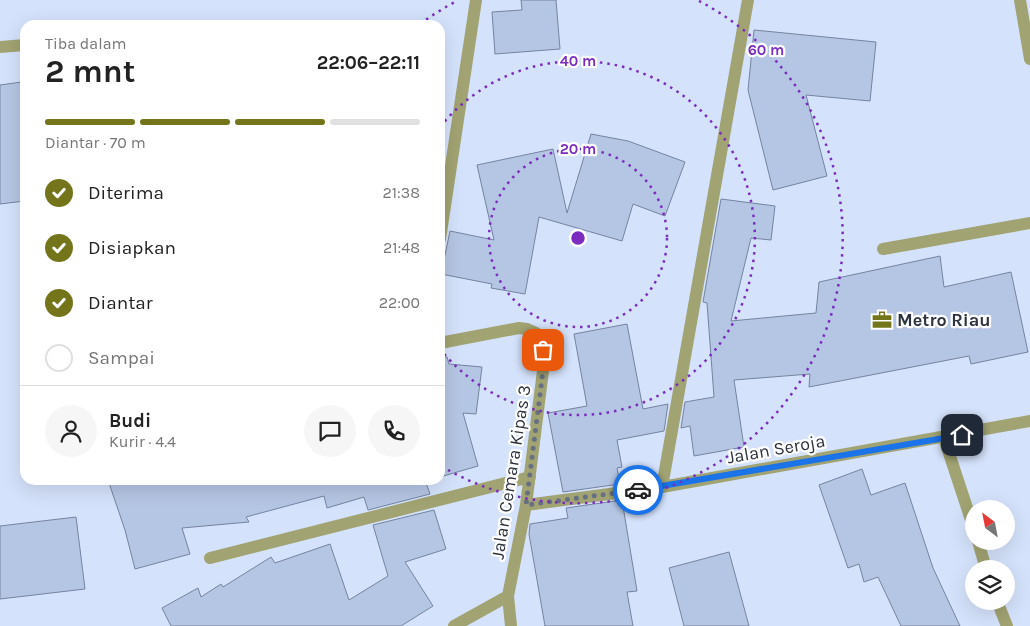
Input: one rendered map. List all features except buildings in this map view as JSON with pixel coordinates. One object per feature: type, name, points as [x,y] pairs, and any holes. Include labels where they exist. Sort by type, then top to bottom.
[{"type":"street","points":[[445,206],[476,0]]},
{"type":"street","points":[[662,487],[748,0]]},
{"type":"street","points":[[1020,0],[1030,60]]},
{"type":"street","points":[[0,47],[20,45]]},
{"type":"street","points":[[883,249],[1030,223]]},
{"type":"street","name":"Jalan Cemara Kipas 3","points":[[445,342],[519,328],[531,330],[541,340],[544,363],[530,477],[508,596],[511,626]]},
{"type":"street","name":"Jalan Seroja","points":[[526,505],[662,487],[944,438],[1030,421]]},
{"type":"street","points":[[944,438],[965,502]]},
{"type":"street","points":[[210,558],[530,477]]},
{"type":"street","points":[[454,626],[508,596]]},
{"type":"street","points":[[1000,610],[1006,626]]},
{"type":"way so far","points":[[543,350],[544,363],[526,505],[638,490]]},
{"type":"place","name":"Metro Riau","points":[[882,320]]},
{"type":"route","points":[[638,490],[962,435]]}]
